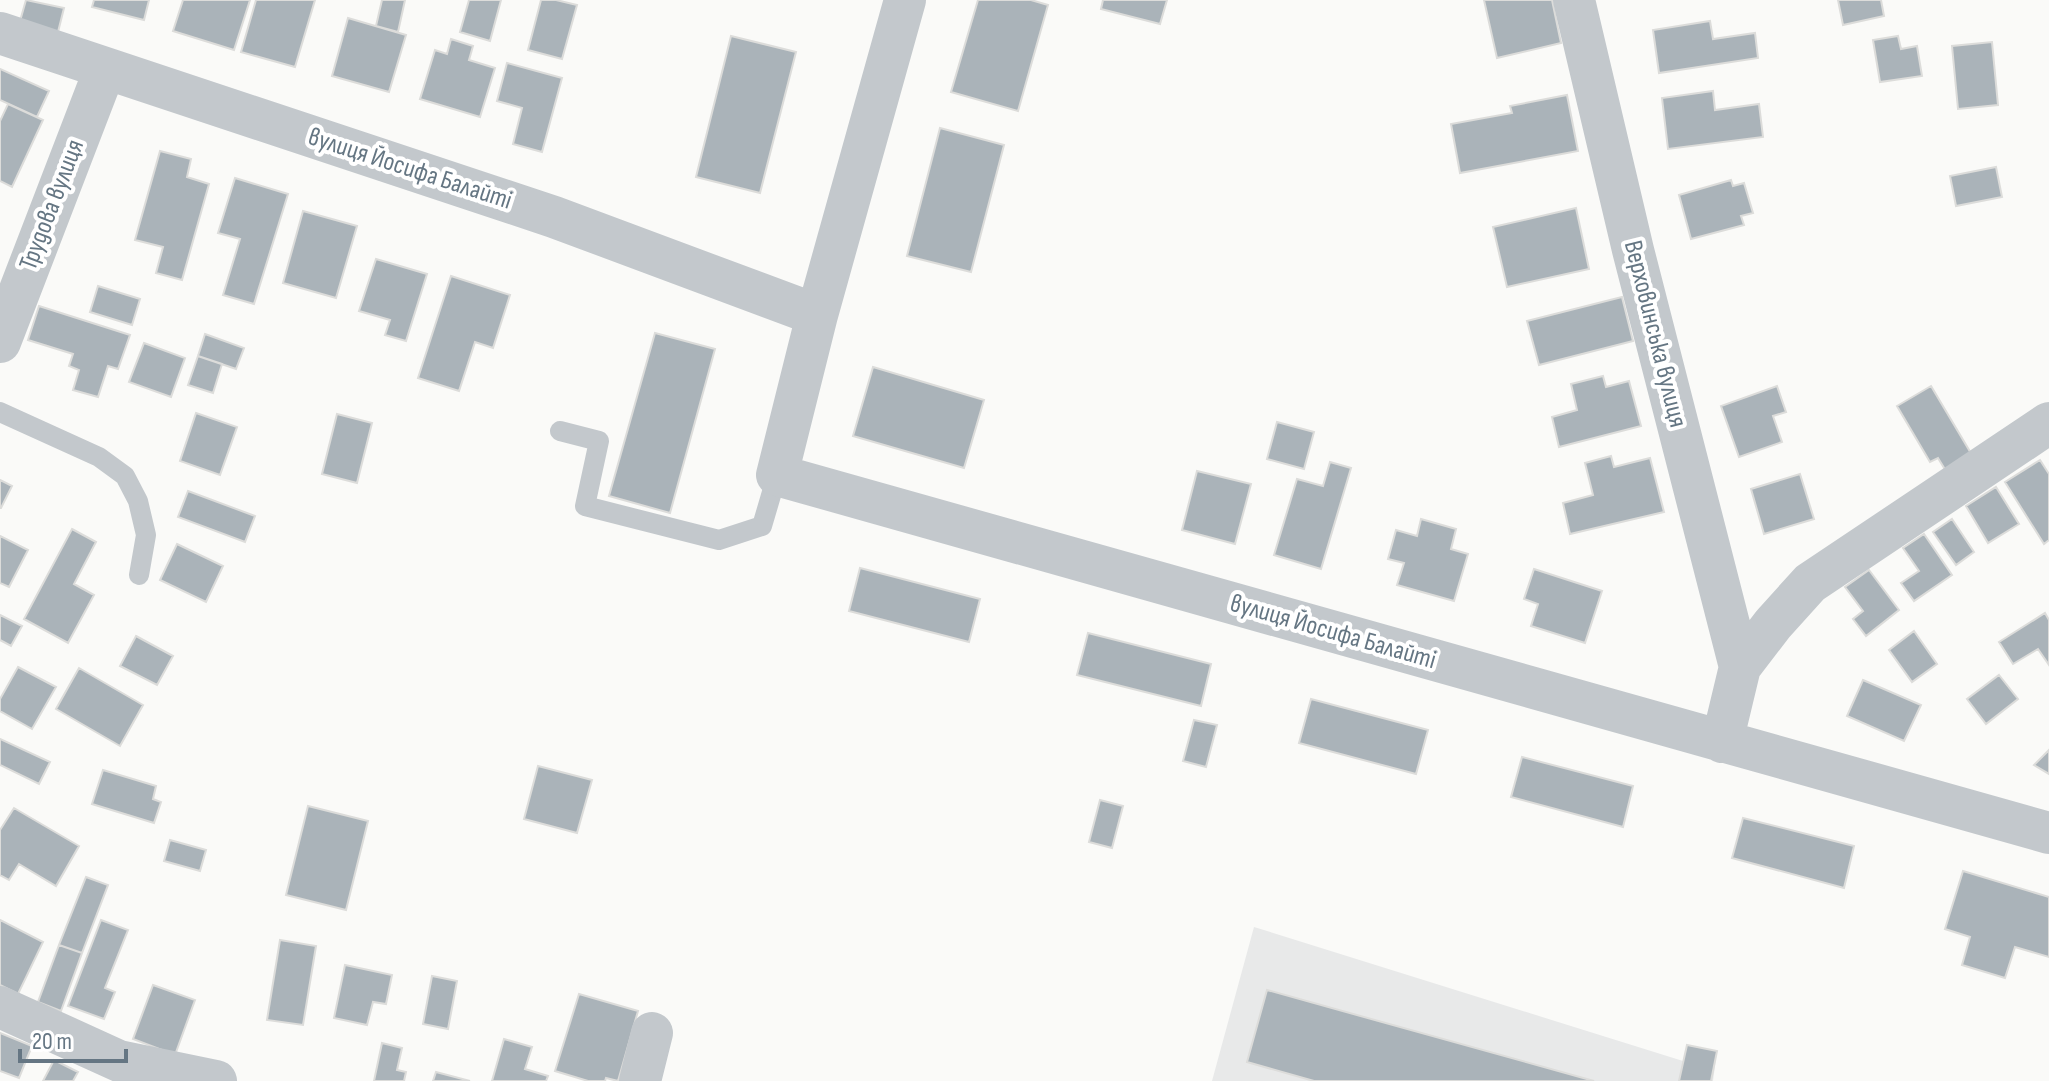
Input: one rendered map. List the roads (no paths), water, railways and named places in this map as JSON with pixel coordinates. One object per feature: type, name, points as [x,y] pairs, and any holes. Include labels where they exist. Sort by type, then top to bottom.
[{"type":"street","points":[[777,475],[817,315],[905,0]]},
{"type":"street","name":"Верховинська вулиця","points":[[1574,0],[1633,250],[1740,667]]},
{"type":"street","name":"вулиця Йосифа Балайті","points":[[0,33],[554,217],[817,315]]},
{"type":"street","name":"Трудова вулиця","points":[[0,342],[105,69]]},
{"type":"street","name":"Верховинська вулиця","points":[[1722,742],[1740,667],[1810,583],[2049,423]]},
{"type":"street","name":"вулиця Йосифа Балайті","points":[[777,475],[2049,833]]},
{"type":"street","points":[[0,1007],[112,1071],[216,1081]]},
{"type":"street","points":[[640,1081],[652,1033]]},
{"type":"lane","points":[[0,412],[99,457],[125,476],[138,501],[146,535],[139,575]]},
{"type":"lane","points":[[560,431],[599,441],[585,506],[719,540],[762,526],[777,475]]}]
